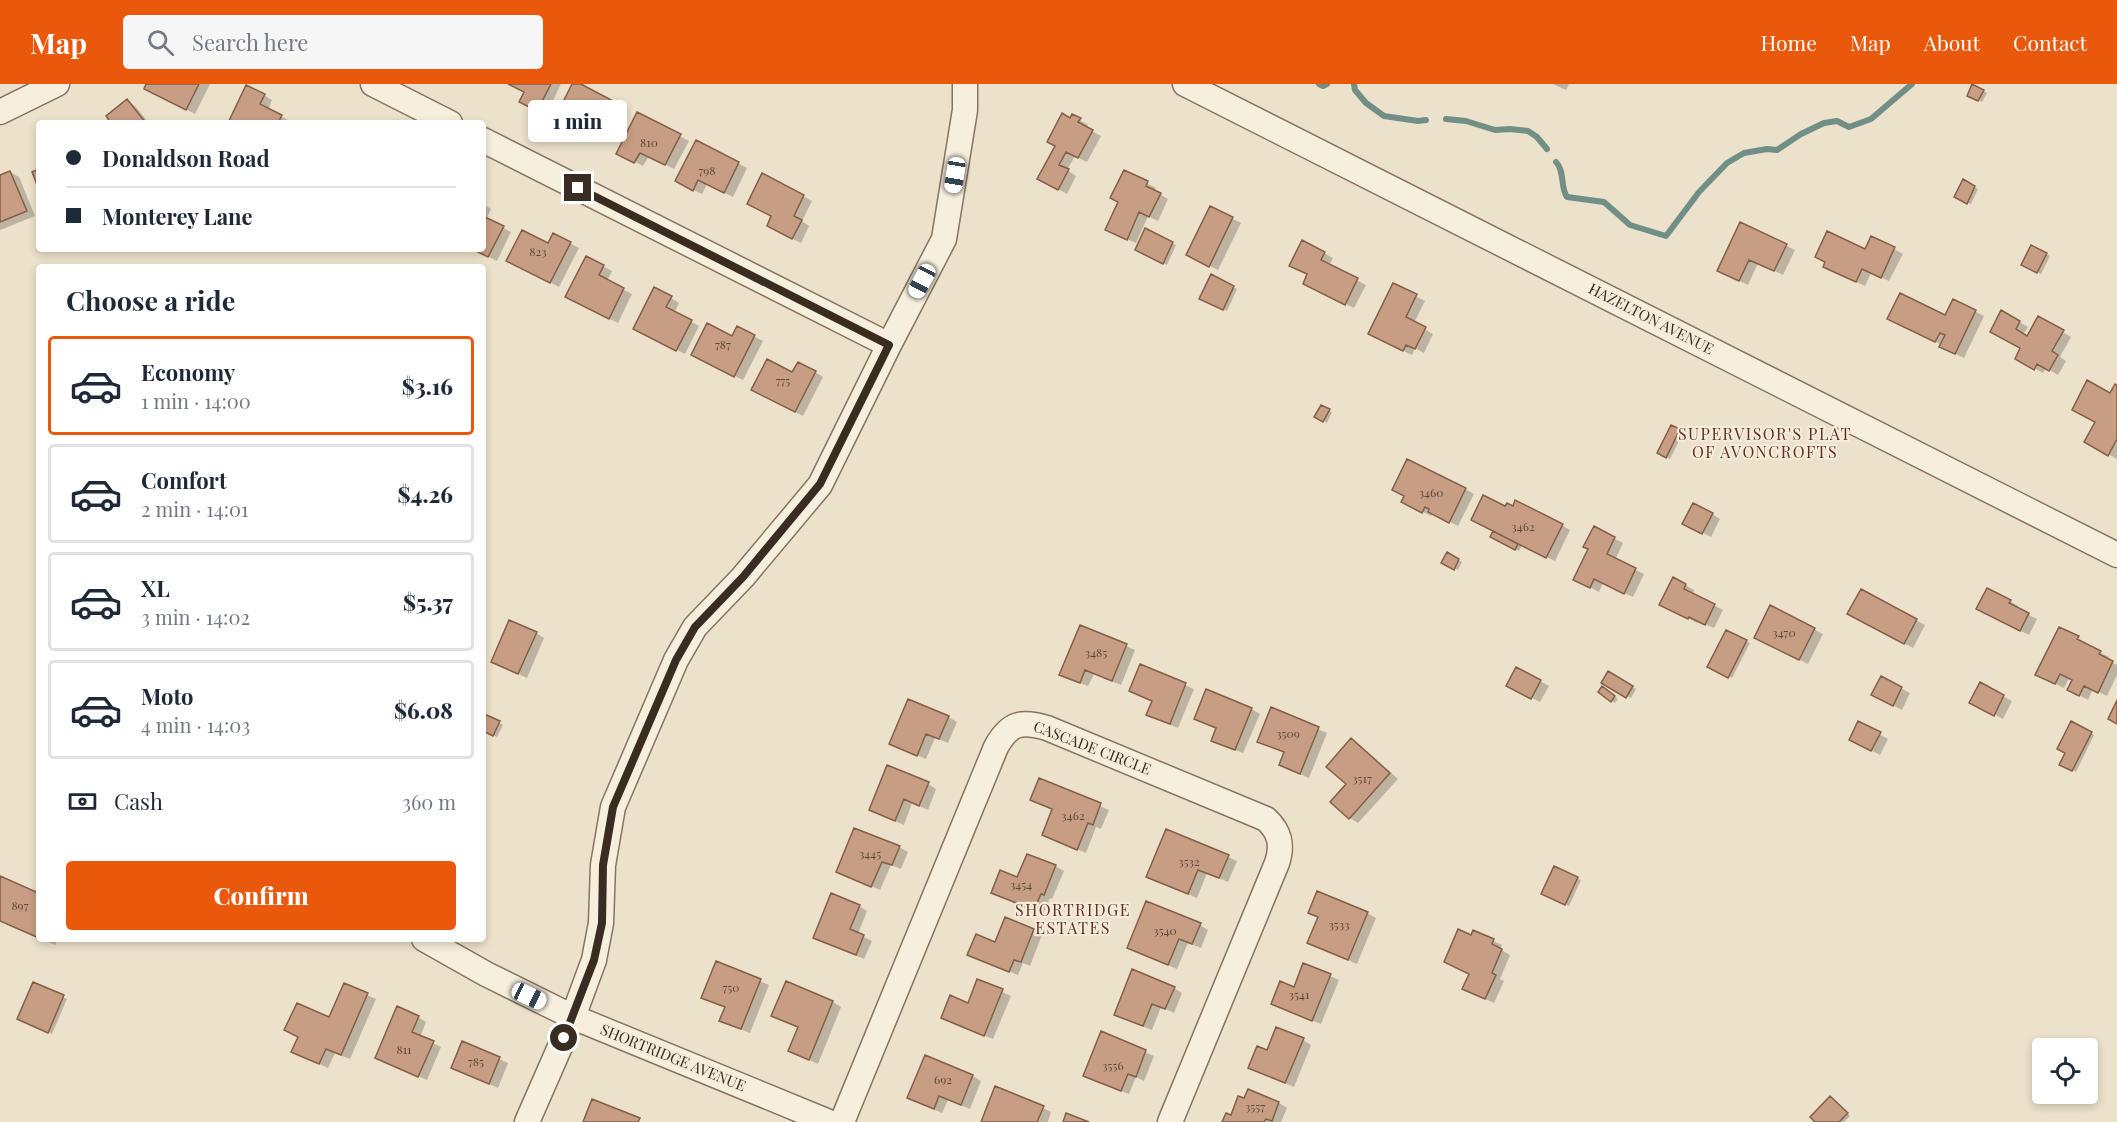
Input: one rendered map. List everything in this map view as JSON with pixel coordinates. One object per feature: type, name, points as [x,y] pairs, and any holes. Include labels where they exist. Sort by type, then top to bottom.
[{"type":"street","points":[[0,112],[57,84]]},
{"type":"street","points":[[373,84],[444,120]]},
{"type":"street","points":[[527,1122],[573,1017],[594,960],[602,923],[603,865],[613,807],[676,660],[695,627],[743,577],[820,484],[944,240],[965,110],[965,84]]},
{"type":"street","points":[[965,110],[984,84]]},
{"type":"street","name":"HAZELTON AVENUE","points":[[1185,84],[2117,555]]},
{"type":"street","points":[[486,142],[889,345]]},
{"type":"street","name":"CASCADE CIRCLE","points":[[842,1122],[996,747],[1004,733],[1018,724],[1031,723],[1266,819],[1274,826],[1278,834],[1281,850],[1277,863],[1170,1122]]},
{"type":"street","name":"SHORTRIDGE AVENUE","points":[[429,942],[573,1017],[829,1122]]},
{"type":"building","points":[[146,84],[199,84],[186,110],[144,89]]},
{"type":"building","points":[[508,84],[551,84],[537,111],[519,102],[524,92]]},
{"type":"building","points":[[572,84],[581,84],[617,103],[602,134],[576,121],[571,131],[553,122]]},
{"type":"building","points":[[1972,84],[1984,90],[1978,101],[1967,96]]},
{"type":"building","points":[[246,85],[265,94],[260,104],[282,115],[280,120],[229,120]]},
{"type":"building","points":[[127,99],[144,120],[109,120],[106,116]]},
{"type":"building","points":[[637,112],[681,134],[665,165],[640,153],[634,163],[616,154]]},
{"type":"building","points":[[1062,113],[1070,118],[1072,114],[1081,118],[1078,122],[1093,130],[1078,158],[1066,152],[1059,165],[1069,169],[1058,190],[1037,179],[1055,146],[1047,142]]},
{"type":"building","points":[[696,140],[739,162],[724,193],[698,180],[693,191],[675,181]]},
{"type":"building","points":[[36,170],[36,182],[32,172]]},
{"type":"building","points":[[1124,170],[1148,181],[1146,186],[1161,193],[1149,217],[1139,212],[1127,240],[1105,230],[1118,202],[1110,198]]},
{"type":"building","points":[[10,171],[27,211],[0,222],[0,175]]},
{"type":"building","points":[[762,173],[804,195],[794,216],[802,220],[792,239],[767,226],[771,216],[747,204]]},
{"type":"building","points":[[1963,179],[1975,186],[1967,204],[1954,197]]},
{"type":"building","points":[[1210,206],[1233,217],[1209,267],[1186,255]]},
{"type":"building","points":[[486,217],[504,226],[488,257],[478,252],[486,252]]},
{"type":"building","points":[[1740,222],[1787,244],[1774,271],[1749,260],[1739,281],[1717,271]]},
{"type":"building","points":[[1145,228],[1173,242],[1163,264],[1135,250]]},
{"type":"building","points":[[522,230],[548,243],[553,233],[571,242],[550,283],[506,261]]},
{"type":"building","points":[[1827,231],[1865,249],[1871,236],[1895,247],[1881,278],[1862,269],[1856,282],[1823,267],[1825,262],[1815,257]]},
{"type":"building","points":[[1302,240],[1325,252],[1321,260],[1358,278],[1345,305],[1303,284],[1307,274],[1289,266]]},
{"type":"building","points":[[2031,245],[2047,253],[2037,273],[2021,265]]},
{"type":"building","points":[[586,256],[604,265],[599,275],[624,288],[609,319],[565,297]]},
{"type":"building","points":[[1211,274],[1234,286],[1223,310],[1199,299]]},
{"type":"building","points":[[1393,283],[1417,294],[1406,317],[1426,327],[1415,349],[1406,345],[1403,351],[1368,334]]},
{"type":"building","points":[[654,287],[672,296],[666,307],[692,320],[676,351],[633,329]]},
{"type":"building","points":[[1900,293],[1945,315],[1953,299],[1976,310],[1955,354],[1939,347],[1945,335],[1940,333],[1935,342],[1887,319]]},
{"type":"building","points":[[2001,310],[2020,321],[2016,329],[2027,336],[2038,316],[2064,330],[2052,351],[2058,355],[2049,371],[2037,364],[2034,370],[2015,359],[2020,348],[1990,332]]},
{"type":"building","points":[[707,323],[732,336],[737,326],[755,335],[734,377],[691,355]]},
{"type":"building","points":[[767,359],[792,372],[798,362],[816,371],[795,412],[751,390]]},
{"type":"building","points":[[2087,380],[2110,393],[2115,384],[2117,385],[2117,439],[2108,456],[2084,442],[2095,422],[2072,410]]},
{"type":"building","points":[[1321,405],[1330,409],[1323,422],[1314,417]]},
{"type":"building","points":[[1671,425],[1680,429],[1666,458],[1657,453]]},
{"type":"building","points":[[1407,459],[1466,488],[1449,523],[1428,512],[1429,509],[1425,507],[1422,513],[1401,502],[1404,496],[1392,490]]},
{"type":"building","points":[[1483,495],[1505,506],[1507,503],[1513,506],[1515,500],[1563,524],[1546,558],[1471,520]]},
{"type":"building","points":[[1693,503],[1713,513],[1702,534],[1682,524]]},
{"type":"building","points":[[1594,526],[1615,537],[1607,554],[1636,568],[1624,594],[1594,579],[1590,588],[1573,580],[1588,549],[1583,547]]},
{"type":"building","points":[[1493,531],[1518,544],[1515,550],[1490,537]]},
{"type":"building","points":[[1447,552],[1459,559],[1454,570],[1441,563]]},
{"type":"building","points":[[1673,577],[1686,584],[1684,589],[1715,604],[1705,625],[1659,605]]},
{"type":"building","points":[[1987,588],[2011,600],[2009,603],[2029,613],[2020,631],[1976,609]]},
{"type":"building","points":[[1861,589],[1917,619],[1904,644],[1847,614]]},
{"type":"building","points":[[1770,605],[1815,628],[1799,660],[1754,638]]},
{"type":"building","points":[[509,620],[537,632],[518,674],[491,662]]},
{"type":"building","points":[[1080,625],[1127,644],[1112,681],[1085,670],[1080,683],[1059,675]]},
{"type":"building","points":[[2059,627],[2079,636],[2077,639],[2101,651],[2099,654],[2113,661],[2098,693],[2084,686],[2079,696],[2067,690],[2072,680],[2060,674],[2055,684],[2035,675]]},
{"type":"building","points":[[1726,630],[1747,640],[1728,678],[1707,667]]},
{"type":"building","points":[[1140,664],[1186,683],[1170,724],[1146,715],[1152,701],[1129,691]]},
{"type":"building","points":[[1516,667],[1541,680],[1531,699],[1506,686]]},
{"type":"building","points":[[1608,671],[1633,686],[1626,698],[1601,683]]},
{"type":"building","points":[[1881,676],[1902,687],[1893,706],[1871,695]]},
{"type":"building","points":[[1980,682],[2004,695],[1994,716],[1969,703]]},
{"type":"building","points":[[1602,686],[1615,696],[1611,702],[1598,692]]},
{"type":"building","points":[[1206,689],[1252,708],[1235,750],[1211,741],[1216,728],[1194,719]]},
{"type":"building","points":[[908,699],[949,716],[939,739],[926,734],[917,756],[889,744]]},
{"type":"building","points":[[2117,700],[2117,724],[2108,719]]},
{"type":"building","points":[[1271,707],[1319,727],[1300,774],[1279,765],[1284,752],[1257,742]]},
{"type":"building","points":[[486,715],[500,721],[493,736],[486,732]]},
{"type":"building","points":[[1858,721],[1881,732],[1871,751],[1849,740]]},
{"type":"building","points":[[2071,721],[2092,732],[2072,771],[2059,765],[2065,753],[2057,749]]},
{"type":"building","points":[[1351,738],[1390,773],[1349,819],[1330,802],[1346,784],[1326,767]]},
{"type":"building","points":[[887,765],[929,782],[919,806],[904,799],[895,821],[869,810]]},
{"type":"building","points":[[1039,778],[1101,803],[1093,825],[1088,823],[1077,850],[1042,835],[1052,809],[1030,800]]},
{"type":"building","points":[[854,828],[900,846],[892,865],[882,862],[871,887],[836,872]]},
{"type":"building","points":[[1166,829],[1229,855],[1219,878],[1198,870],[1188,894],[1146,877]]},
{"type":"building","points":[[1027,854],[1056,865],[1044,895],[1041,894],[1034,910],[991,893],[1000,870],[1017,877]]},
{"type":"building","points":[[1554,866],[1578,877],[1565,905],[1541,894]]},
{"type":"building","points":[[0,876],[36,892],[36,937],[0,921]]},
{"type":"building","points":[[1317,891],[1368,912],[1348,960],[1307,943],[1318,917],[1308,913]]},
{"type":"building","points":[[831,893],[860,905],[850,929],[864,935],[856,955],[813,938]]},
{"type":"building","points":[[1146,901],[1201,923],[1192,944],[1179,939],[1168,965],[1127,948]]},
{"type":"building","points":[[1005,917],[1034,929],[1021,962],[1014,960],[1009,972],[967,955],[976,934],[995,942]]},
{"type":"building","points":[[1458,929],[1471,935],[1473,930],[1494,939],[1492,944],[1502,949],[1492,973],[1496,975],[1485,999],[1462,989],[1469,974],[1444,962]]},
{"type":"building","points":[[716,961],[761,979],[741,1029],[719,1021],[725,1007],[701,998]]},
{"type":"building","points":[[1303,963],[1331,974],[1312,1021],[1271,1004],[1280,981],[1294,987]]},
{"type":"building","points":[[1132,969],[1175,987],[1165,1009],[1152,1004],[1143,1026],[1114,1015]]},
{"type":"building","points":[[977,979],[1003,989],[984,1036],[941,1018],[950,995],[968,1003]]},
{"type":"building","points":[[786,981],[833,1001],[809,1060],[788,1051],[798,1027],[771,1016]]},
{"type":"building","points":[[33,982],[64,995],[48,1033],[17,1019]]},
{"type":"building","points":[[344,983],[368,993],[341,1055],[326,1049],[319,1064],[291,1052],[298,1037],[284,1030],[297,1003],[329,1017]]},
{"type":"building","points":[[397,1006],[419,1016],[412,1032],[434,1041],[418,1077],[375,1058]]},
{"type":"building","points":[[1276,1027],[1304,1038],[1285,1083],[1248,1068],[1257,1046],[1267,1050]]},
{"type":"building","points":[[1101,1031],[1146,1050],[1136,1077],[1128,1074],[1121,1091],[1083,1076]]},
{"type":"building","points":[[462,1041],[500,1057],[489,1084],[451,1068]]},
{"type":"building","points":[[925,1055],[973,1075],[961,1105],[939,1096],[934,1109],[907,1098]]},
{"type":"building","points":[[995,1086],[1044,1106],[1037,1122],[981,1122]]},
{"type":"building","points":[[1248,1089],[1279,1102],[1272,1121],[1266,1119],[1264,1122],[1222,1122],[1226,1113],[1231,1115],[1238,1096],[1244,1098]]},
{"type":"building","points":[[1830,1096],[1848,1113],[1839,1122],[1815,1122],[1810,1117]]},
{"type":"building","points":[[592,1099],[640,1118],[638,1122],[583,1122]]},
{"type":"building","points":[[1066,1113],[1089,1122],[1063,1122]]},
{"type":"waterway","points":[[1319,84],[1323,86],[1327,84]]},
{"type":"waterway","points":[[1354,84],[1355,90],[1366,103],[1384,116],[1426,120]]},
{"type":"waterway","points":[[1556,162],[1561,170],[1567,197],[1604,202],[1630,225],[1666,236],[1699,192],[1727,163],[1744,153],[1767,149],[1777,150],[1801,134],[1824,123],[1837,121],[1849,127],[1871,119],[1912,84]]},
{"type":"waterway","points":[[1446,119],[1466,121],[1495,130],[1528,131],[1537,137],[1547,149]]},
{"type":"district","name":"SUPERVISOR'S PLAT OF AVONCROFTS","points":[[1765,443]]},
{"type":"district","name":"SHORTRIDGE ESTATES","points":[[1073,919]]},
{"type":"route","points":[[564,1038],[594,960],[602,923],[603,865],[613,807],[676,660],[695,627],[743,577],[820,484],[889,345],[578,188]]}]
